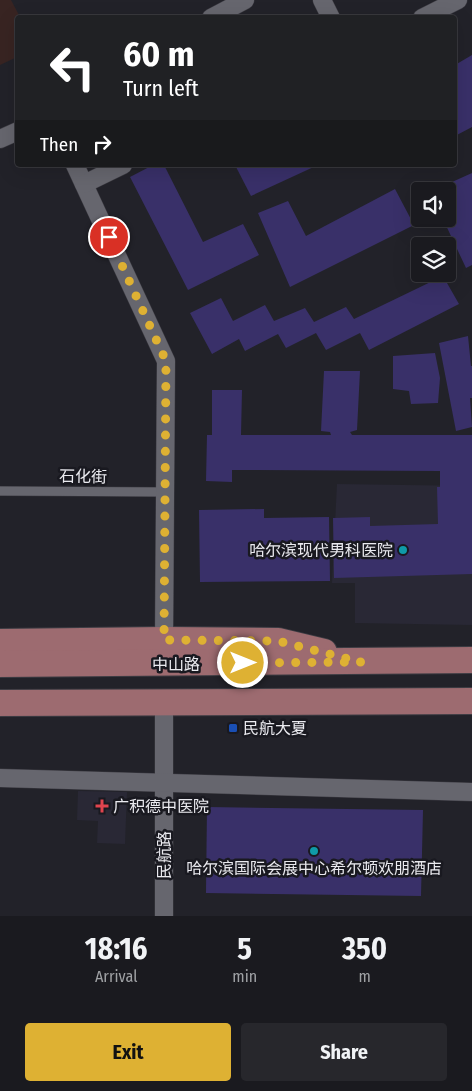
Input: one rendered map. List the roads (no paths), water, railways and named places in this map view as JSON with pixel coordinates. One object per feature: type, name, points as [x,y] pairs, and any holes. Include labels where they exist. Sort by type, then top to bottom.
[{"type":"main road","points":[[0,642],[278,641],[361,662]]},
{"type":"main road","name":"中山路","points":[[0,664],[472,660]]},
{"type":"main road","points":[[0,703],[472,701]]},
{"type":"street","points":[[217,15],[245,0]]},
{"type":"street","points":[[322,0],[330,15]]},
{"type":"street","points":[[428,15],[458,0]]},
{"type":"street","points":[[0,139],[15,132]]},
{"type":"street","points":[[76,167],[166,361],[164,640]]},
{"type":"street","points":[[84,184],[118,167]]},
{"type":"street","name":"民航路","points":[[164,703],[164,916]]},
{"type":"street","points":[[0,778],[472,792]]},
{"type":"lane","name":"石化街","points":[[0,491],[166,492]]},
{"type":"place","name":"哈尔滨现代男科医院","points":[[403,550]]},
{"type":"place","name":"民航大夏","points":[[233,728]]},
{"type":"place","name":"广积德中医院","points":[[102,806]]},
{"type":"place","name":"哈尔滨国际会展中心希尔顿欢朋酒店","points":[[314,851]]}]
